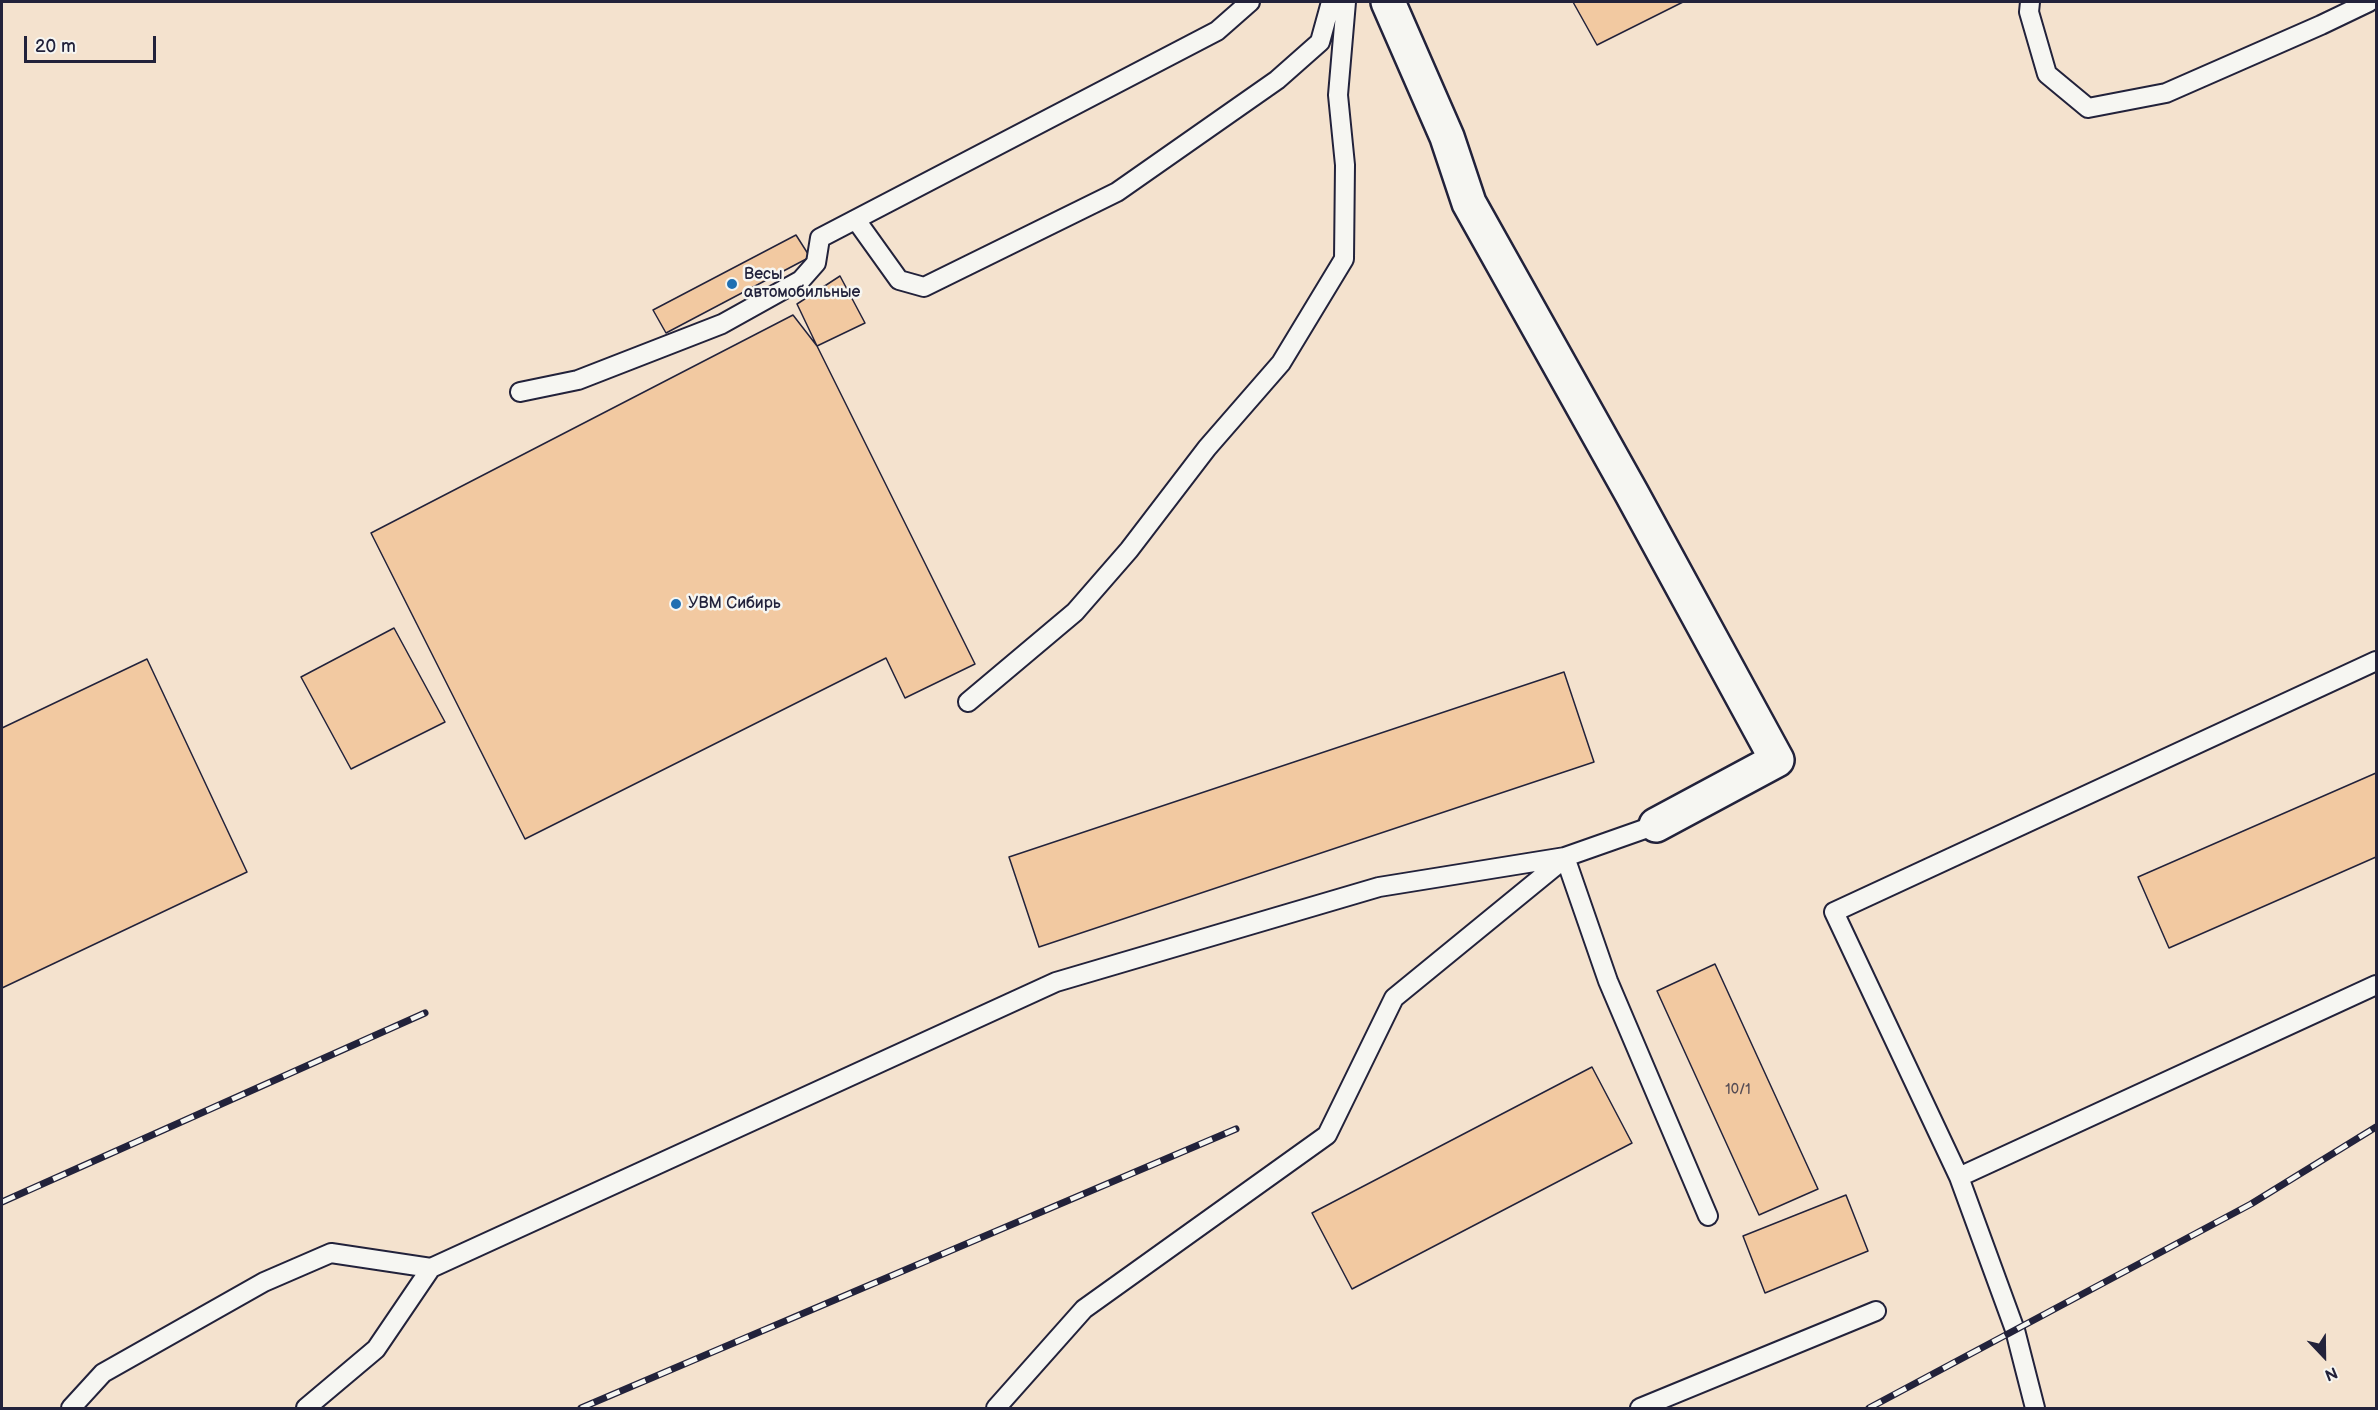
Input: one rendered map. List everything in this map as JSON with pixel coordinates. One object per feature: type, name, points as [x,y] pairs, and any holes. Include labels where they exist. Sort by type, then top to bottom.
[{"type":"street","points":[[1388,2],[1447,136],[1469,203],[1632,494],[1777,760],[1656,825]]},
{"type":"lane","points":[[520,392],[578,380],[723,324],[801,280],[816,263],[820,238],[1217,31],[1250,2]]},
{"type":"lane","points":[[856,219],[899,280],[924,287],[1117,192],[1277,80],[1320,42],[1331,2]]},
{"type":"lane","points":[[968,702],[1075,612],[1129,550],[1207,448],[1281,363],[1344,259],[1345,165],[1338,95],[1346,2]]},
{"type":"lane","points":[[2030,2],[2029,12],[2047,74],[2088,108],[2166,93],[2369,2]]},
{"type":"lane","points":[[2034,1408],[2015,1330],[1959,1177],[1834,912],[2376,661]]},
{"type":"lane","points":[[306,1408],[376,1349],[430,1268],[1056,982],[1379,887],[1565,857],[1656,825]]},
{"type":"lane","points":[[1565,857],[1608,981],[1708,1215]]},
{"type":"lane","points":[[996,1408],[1084,1309],[1327,1135],[1394,998],[1565,857]]},
{"type":"lane","points":[[1959,1177],[2376,985]]},
{"type":"lane","points":[[70,1408],[103,1373],[264,1282],[331,1252],[430,1268]]},
{"type":"lane","points":[[1640,1408],[1876,1311]]},
{"type":"shaded area","points":[[2,2],[2376,2],[2376,1408],[2,1408]]},
{"type":"building","points":[[1573,2],[1683,2],[1597,45]]},
{"type":"building","name":"Весы автомобильные","points":[[796,235],[810,257],[666,333],[653,310]]},
{"type":"building","points":[[840,276],[865,323],[817,346],[797,304]]},
{"type":"building","name":"УВМ Сибирь","points":[[793,315],[817,346],[975,664],[905,698],[886,658],[525,839],[371,533]]},
{"type":"building","points":[[394,628],[445,722],[351,769],[301,677]]},
{"type":"building","points":[[147,659],[247,872],[2,988],[2,728]]},
{"type":"building","points":[[1564,672],[1594,762],[1039,947],[1009,857]]},
{"type":"building","points":[[2376,773],[2376,857],[2169,948],[2138,877]]},
{"type":"building","points":[[1715,964],[1818,1189],[1759,1215],[1657,991]]},
{"type":"building","points":[[1592,1067],[1632,1143],[1352,1289],[1312,1213]]},
{"type":"building","points":[[1846,1195],[1868,1251],[1765,1293],[1743,1236]]},
{"type":"railway","points":[[2,1202],[425,1013]]},
{"type":"railway","points":[[1869,1408],[2251,1204],[2376,1127]]},
{"type":"railway","points":[[581,1408],[1236,1129]]},
{"type":"place","name":"Весы автомобильные","points":[[732,284]]},
{"type":"place","name":"УВМ Сибирь","points":[[676,604]]}]
